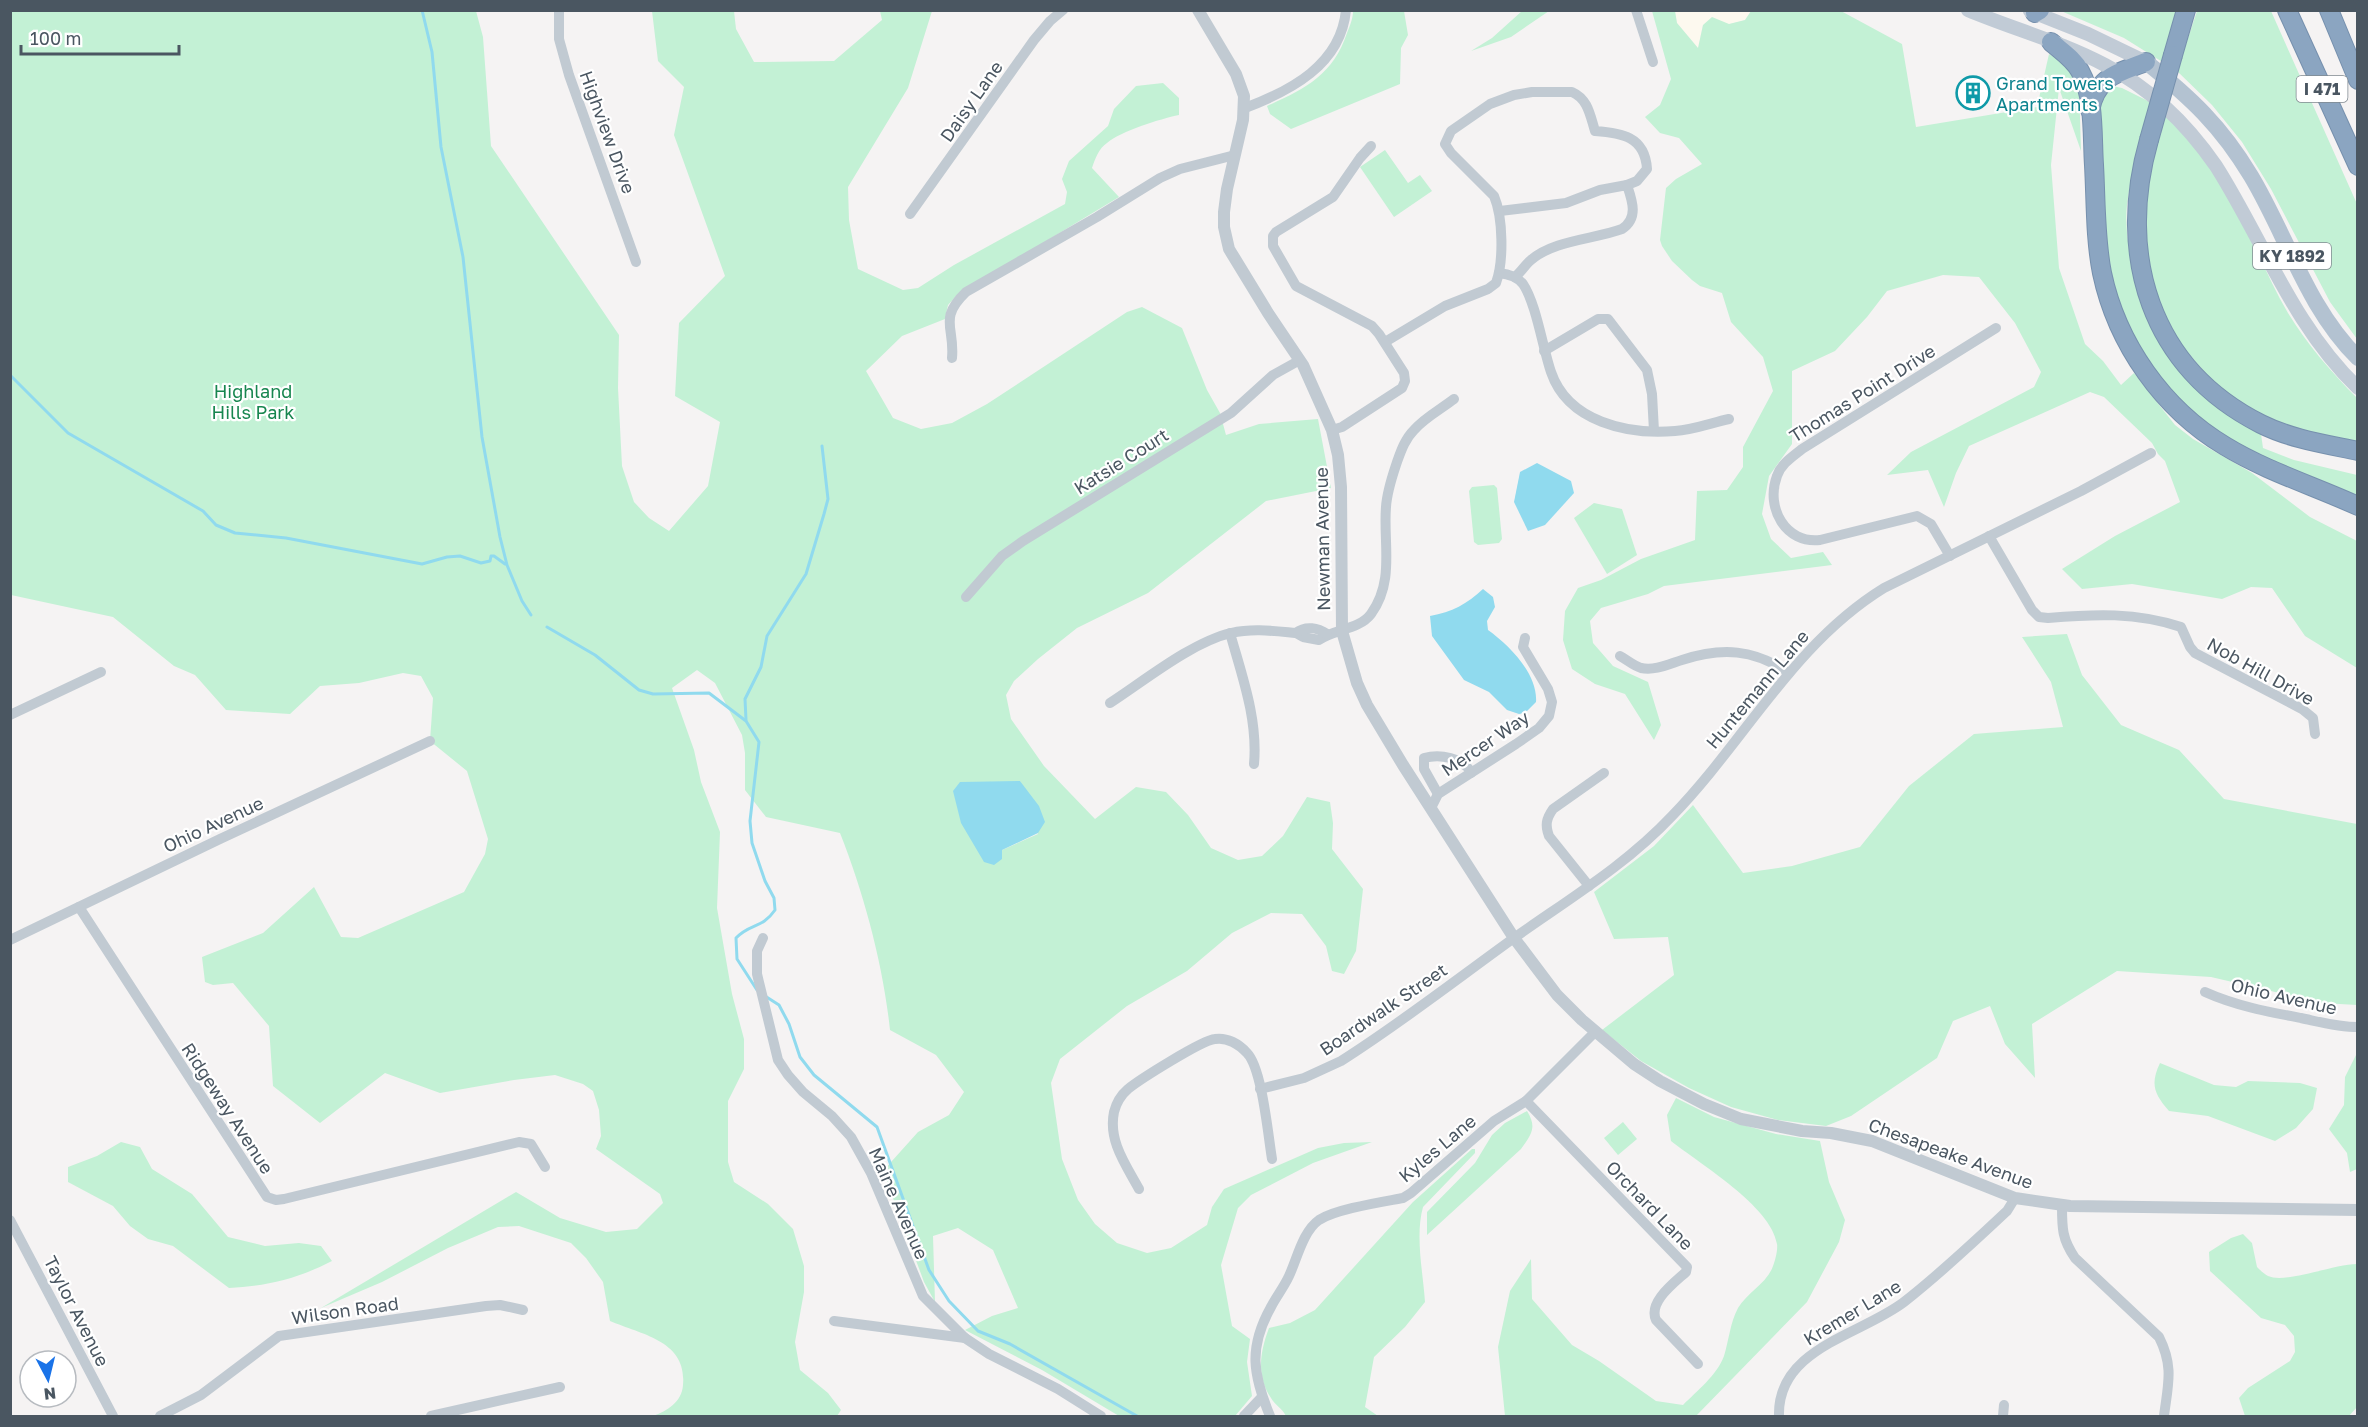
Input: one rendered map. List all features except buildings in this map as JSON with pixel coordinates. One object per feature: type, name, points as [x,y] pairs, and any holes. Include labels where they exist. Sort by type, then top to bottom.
[{"type":"highway","points":[[2186,10],[2138,187],[2136,233],[2138,258],[2142,280],[2156,318],[2189,369],[2211,391],[2239,411],[2260,423],[2295,436],[2358,451]]},
{"type":"highway","name":"I 471","points":[[2287,10],[2358,166]]},
{"type":"highway","name":"I 471","points":[[2329,10],[2358,80]]},
{"type":"highway","points":[[2051,42],[2080,71],[2090,110],[2099,252],[2104,282],[2120,326],[2150,378],[2178,409],[2224,446],[2253,461],[2358,506]]},
{"type":"highway","points":[[2090,110],[2100,84],[2109,77],[2146,62]]},
{"type":"main road","name":"KY 1892","points":[[1968,10],[2104,64],[2153,96],[2204,147],[2234,195],[2299,314],[2319,345],[2358,388]]},
{"type":"main road","name":"KY 1892","points":[[2035,11],[2130,52],[2146,62],[2217,126],[2252,177],[2309,289],[2329,323],[2358,358]]},
{"type":"street","name":"Highview Drive","points":[[559,10],[559,39],[569,75],[636,262]]},
{"type":"street","name":"Daisy Lane","points":[[910,214],[1034,39],[1063,10]]},
{"type":"street","name":"Newman Avenue","points":[[1198,10],[1240,84],[1245,108],[1224,212],[1224,227],[1229,249],[1300,360],[1332,430],[1338,455],[1341,487],[1342,631],[1357,682],[1367,705],[1514,938],[1557,995],[1595,1032]]},
{"type":"street","points":[[1245,108],[1271,98],[1318,69],[1338,41],[1346,10]]},
{"type":"street","points":[[1636,10],[1653,62]]},
{"type":"street","points":[[1385,342],[1445,306],[1492,287],[1496,283],[1499,273],[1500,211],[1494,196],[1451,153],[1445,144],[1451,131],[1480,110],[1514,95],[1532,92],[1572,92],[1584,100],[1595,131],[1623,134],[1636,142],[1647,169],[1637,181],[1600,190],[1566,203],[1500,211]]},
{"type":"street","points":[[1332,430],[1342,427],[1402,388],[1405,381],[1404,373],[1372,326],[1296,286],[1273,246],[1274,236],[1333,197],[1371,146]]},
{"type":"street","points":[[952,358],[953,349],[948,327],[950,314],[956,302],[966,292],[1106,212],[1160,178],[1180,169],[1235,155]]},
{"type":"street","points":[[1515,277],[1532,259],[1544,252],[1585,238],[1617,231],[1627,225],[1634,210],[1627,185]]},
{"type":"street","points":[[1499,273],[1515,277],[1523,284],[1552,376],[1559,390],[1592,418],[1620,429],[1654,431],[1690,429],[1729,418]]},
{"type":"street","points":[[1544,351],[1598,319],[1608,319],[1647,370],[1652,394],[1654,431]]},
{"type":"street","name":"Thomas Point Drive","points":[[1950,556],[1931,524],[1917,516],[1820,540],[1809,541],[1798,537],[1783,526],[1778,516],[1773,499],[1775,482],[1777,474],[1787,461],[1802,449],[1996,328]]},
{"type":"street","name":"Katsie Court","points":[[966,597],[985,573],[1009,551],[1231,413],[1273,375],[1300,360]]},
{"type":"street","points":[[1110,703],[1212,639],[1230,633],[1259,630],[1296,633],[1300,630],[1316,628],[1327,634],[1342,631],[1370,616],[1383,588],[1388,567],[1385,509],[1388,491],[1404,443],[1414,429],[1454,399]]},
{"type":"street","name":"Huntemann Lane","points":[[1514,938],[1620,865],[1673,815],[1789,674],[1831,627],[1866,600],[2151,453]]},
{"type":"street","name":"Nob Hill Drive","points":[[1989,537],[2038,617],[2116,614],[2181,627],[2195,653],[2302,709],[2313,718],[2315,734]]},
{"type":"street","points":[[1230,633],[1254,722],[1256,741],[1254,764]]},
{"type":"street","name":"Mercer Way","points":[[1431,808],[1438,794],[1539,728],[1549,716],[1551,697],[1523,647],[1525,638]]},
{"type":"street","points":[[1620,656],[1640,668],[1654,668],[1707,653],[1731,651],[1759,656],[1789,674]]},
{"type":"street","points":[[10,715],[101,672]]},
{"type":"street","name":"Ohio Avenue","points":[[10,940],[430,741]]},
{"type":"street","points":[[1438,794],[1424,769],[1424,758],[1460,760],[1468,766],[1471,773]]},
{"type":"street","points":[[1589,886],[1549,836],[1546,827],[1547,817],[1554,808],[1604,773]]},
{"type":"street","name":"Ridgeway Avenue","points":[[79,907],[267,1197],[285,1200],[519,1142],[531,1144],[545,1167]]},
{"type":"street","name":"Maine Avenue","points":[[763,938],[757,951],[756,964],[778,1059],[803,1092],[832,1116],[850,1137],[871,1173],[923,1296],[965,1338],[989,1354],[1058,1389],[1101,1416]]},
{"type":"street","name":"Boardwalk Street","points":[[1260,1089],[1304,1078],[1341,1061],[1514,938]]},
{"type":"street","name":"Ohio Avenue","points":[[2205,992],[2224,1001],[2255,1009],[2358,1028]]},
{"type":"street","name":"Kyles Lane","points":[[1270,1416],[1255,1376],[1254,1361],[1260,1331],[1288,1278],[1310,1229],[1317,1221],[1329,1214],[1403,1198],[1428,1180],[1494,1121],[1526,1101],[1595,1032]]},
{"type":"street","name":"Chesapeake Avenue","points":[[1595,1032],[1634,1064],[1660,1081],[1741,1119],[1872,1141],[2014,1198],[2062,1206],[2358,1210]]},
{"type":"street","points":[[1139,1189],[1118,1150],[1112,1125],[1115,1106],[1128,1089],[1206,1041],[1226,1039],[1246,1052],[1255,1065],[1272,1159]]},
{"type":"street","name":"Orchard Lane","points":[[1526,1101],[1687,1267],[1686,1272],[1659,1300],[1653,1314],[1698,1364]]},
{"type":"street","name":"Kremer Lane","points":[[1779,1416],[1782,1393],[1803,1361],[1832,1342],[1903,1303],[2007,1211],[2014,1198]]},
{"type":"street","points":[[2062,1206],[2066,1245],[2075,1258],[2158,1337],[2167,1353],[2169,1369],[2164,1416]]},
{"type":"street","name":"Taylor Avenue","points":[[10,1220],[113,1416]]},
{"type":"street","name":"Wilson Road","points":[[160,1416],[201,1395],[279,1336],[486,1306],[500,1305],[523,1310]]},
{"type":"street","points":[[834,1321],[965,1338]]},
{"type":"street","points":[[431,1416],[560,1387]]},
{"type":"street","points":[[1244,1416],[1262,1397]]},
{"type":"shaded area","points":[[1675,11],[1751,11],[1745,20],[1729,24],[1703,25],[1698,48],[1677,23]]},
{"type":"green space","name":"Highland Hills Park","points":[[11,11],[476,11],[483,37],[491,146],[619,335],[618,388],[622,466],[634,502],[649,518],[669,531],[708,486],[720,422],[675,396],[679,323],[725,276],[674,135],[684,87],[658,61],[652,11],[734,11],[736,29],[754,62],[834,61],[882,20],[880,11],[932,11],[908,88],[848,187],[849,220],[858,269],[903,290],[918,288],[954,265],[1065,204],[1067,192],[1062,179],[1069,161],[1108,126],[1114,109],[1136,86],[1163,83],[1179,98],[1179,115],[1121,134],[1104,145],[1094,161],[1092,168],[1119,197],[957,295],[948,305],[945,319],[902,336],[866,371],[893,418],[921,429],[952,423],[987,404],[1127,312],[1142,307],[1182,328],[1207,390],[1220,413],[1226,435],[1259,424],[1318,419],[1331,488],[1266,501],[1148,593],[1077,628],[1014,681],[1006,695],[1011,719],[1044,766],[1095,819],[1136,787],[1166,792],[1188,815],[1211,848],[1238,860],[1262,856],[1283,836],[1307,797],[1330,802],[1333,823],[1332,849],[1363,889],[1356,951],[1344,974],[1332,971],[1326,946],[1302,914],[1271,913],[1232,933],[1187,971],[1127,1006],[1060,1059],[1051,1083],[1062,1159],[1078,1200],[1095,1224],[1117,1243],[1147,1253],[1171,1248],[1207,1225],[1212,1207],[1224,1189],[1318,1148],[1344,1143],[1372,1142],[1313,1163],[1251,1195],[1238,1208],[1221,1265],[1232,1326],[1250,1339],[1247,1362],[1252,1396],[1235,1416],[1119,1416],[1042,1370],[965,1330],[992,1316],[1018,1308],[993,1250],[958,1228],[933,1236],[935,1302],[924,1282],[883,1171],[918,1132],[949,1115],[964,1092],[936,1055],[890,1030],[883,980],[871,930],[857,880],[840,833],[766,817],[745,790],[745,753],[742,735],[715,683],[697,670],[672,688],[694,750],[701,782],[720,832],[717,908],[732,994],[744,1039],[744,1069],[728,1101],[728,1162],[734,1182],[768,1204],[793,1229],[804,1266],[804,1292],[795,1342],[800,1370],[828,1393],[841,1410],[837,1416],[653,1416],[668,1408],[680,1396],[683,1385],[678,1358],[670,1349],[649,1336],[610,1321],[603,1282],[586,1258],[571,1243],[519,1226],[498,1227],[321,1308],[516,1192],[560,1218],[606,1232],[637,1229],[663,1203],[660,1194],[596,1149],[601,1136],[599,1110],[593,1091],[583,1084],[555,1075],[440,1093],[385,1073],[320,1123],[273,1086],[269,1026],[233,983],[213,985],[205,982],[202,957],[263,933],[314,887],[341,937],[358,938],[464,892],[485,854],[488,839],[467,771],[430,741],[433,698],[421,676],[403,673],[359,683],[320,686],[290,714],[226,710],[195,675],[174,666],[113,617],[11,595]],"holes":[[[1020,781],[1038,834],[1002,850]]]},
{"type":"green space","points":[[1353,11],[1404,11],[1408,35],[1401,48],[1400,84],[1291,129],[1270,114],[1267,106],[1305,87],[1326,70],[1341,47]]},
{"type":"green space","points":[[1522,11],[1549,11],[1511,37],[1471,51],[1492,38]]},
{"type":"green space","points":[[1652,11],[1675,11],[1677,23],[1698,48],[1703,25],[1712,17],[1729,24],[1745,20],[1751,11],[1841,11],[1902,44],[1916,127],[2037,107],[2049,54],[2065,63],[2079,85],[2081,151],[2059,88],[2051,165],[2059,268],[2085,344],[2103,361],[2121,385],[2134,373],[2175,425],[2193,439],[2252,473],[2310,517],[2357,541],[2357,668],[2305,636],[2272,588],[2251,587],[2222,599],[2132,584],[2082,589],[2062,569],[2115,536],[2180,502],[2165,461],[2152,443],[2104,397],[2090,392],[1969,446],[1944,507],[1928,470],[1887,475],[1911,452],[2034,387],[2041,372],[2015,323],[1979,277],[1943,275],[1887,291],[1867,317],[1835,351],[1792,371],[1792,444],[1769,476],[1762,514],[1771,539],[1791,558],[1823,552],[1832,565],[1664,586],[1648,594],[1601,608],[1590,621],[1593,643],[1613,666],[1648,682],[1661,725],[1654,740],[1625,694],[1595,684],[1572,669],[1563,640],[1565,611],[1578,588],[1601,580],[1641,559],[1695,540],[1697,491],[1727,490],[1743,467],[1743,447],[1773,391],[1763,357],[1731,322],[1722,293],[1700,286],[1692,280],[1672,261],[1660,240],[1666,188],[1676,179],[1702,164],[1679,138],[1660,133],[1645,117],[1660,105],[1671,79]]},
{"type":"green space","points":[[2061,11],[2177,11],[2164,63],[2124,38]]},
{"type":"green space","points":[[2197,11],[2271,11],[2357,204],[2357,339],[2330,302],[2271,189],[2242,142],[2212,105],[2177,71]]},
{"type":"green space","points":[[2112,86],[2122,88],[2152,103],[2131,179],[2126,223],[2137,284],[2161,343],[2178,368],[2203,394],[2261,434],[2263,448],[2294,460],[2357,475],[2357,500],[2222,439],[2166,389],[2121,317],[2107,269],[2099,104],[2104,92]]},
{"type":"green space","points":[[2163,113],[2197,150],[2226,191],[2280,298],[2303,336],[2357,398],[2357,446],[2271,421],[2239,404],[2213,382],[2178,341],[2161,310],[2148,272],[2144,194]]},
{"type":"green space","points":[[1385,150],[1408,183],[1420,175],[1432,191],[1394,217],[1360,167]]},
{"type":"green space","points":[[1494,485],[1497,488],[1502,539],[1499,543],[1478,545],[1474,542],[1469,491],[1472,487]]},
{"type":"green space","points":[[1594,503],[1622,509],[1637,555],[1607,574],[1574,518]]},
{"type":"green space","points":[[2067,634],[2082,675],[2121,725],[2179,750],[2224,799],[2357,824],[2357,1005],[2322,1003],[2211,977],[2117,971],[2032,1024],[2035,1078],[2005,1044],[1990,1006],[1953,1021],[1937,1058],[1851,1116],[1826,1126],[1778,1120],[1731,1107],[1689,1088],[1641,1061],[1602,1030],[1674,975],[1668,937],[1614,939],[1594,892],[1654,846],[1693,805],[1743,873],[1792,866],[1860,847],[1909,786],[1974,734],[2063,727],[2051,682],[2022,637]]},
{"type":"green space","points":[[2357,1053],[2357,1169],[2350,1172],[2347,1153],[2329,1129],[2344,1105],[2345,1077]]},
{"type":"green space","points":[[2160,1063],[2214,1085],[2236,1087],[2248,1081],[2300,1083],[2317,1088],[2313,1109],[2296,1128],[2275,1141],[2208,1116],[2169,1111],[2157,1094],[2154,1083]]},
{"type":"green space","points":[[1676,1098],[1714,1117],[1776,1134],[1820,1141],[1829,1182],[1845,1220],[1839,1242],[1807,1302],[1696,1416],[1505,1416],[1498,1347],[1510,1291],[1531,1259],[1532,1299],[1572,1345],[1656,1401],[1683,1405],[1717,1370],[1724,1356],[1738,1308],[1770,1272],[1777,1244],[1772,1230],[1762,1215],[1733,1187],[1671,1141],[1667,1115]]},
{"type":"green space","points":[[1527,1111],[1532,1122],[1532,1130],[1521,1149],[1427,1235],[1427,1212],[1475,1163],[1492,1135],[1505,1123]]},
{"type":"green space","points":[[1623,1122],[1637,1139],[1618,1155],[1604,1138]]},
{"type":"green space","points":[[121,1142],[140,1147],[152,1169],[192,1194],[228,1237],[265,1246],[299,1243],[321,1246],[332,1261],[306,1273],[282,1280],[229,1288],[173,1246],[148,1239],[130,1226],[113,1206],[68,1182],[68,1167],[97,1156]]},
{"type":"green space","points":[[1472,1149],[1475,1149],[1475,1153],[1423,1207],[1420,1242],[1425,1302],[1405,1327],[1374,1357],[1365,1407],[1378,1416],[1286,1416],[1266,1390],[1261,1373],[1263,1346],[1269,1328],[1290,1323],[1315,1310],[1413,1202]]},
{"type":"green space","points":[[2243,1234],[2252,1243],[2257,1267],[2268,1276],[2286,1278],[2357,1264],[2357,1407],[2349,1416],[2245,1416],[2239,1398],[2248,1388],[2290,1361],[2295,1352],[2294,1336],[2285,1325],[2261,1318],[2210,1271],[2209,1252],[2231,1238]]},
{"type":"water","points":[[1537,463],[1571,481],[1574,493],[1545,525],[1528,531],[1514,502],[1520,472]]},
{"type":"water","points":[[1483,589],[1493,597],[1495,607],[1487,621],[1488,630],[1521,661],[1532,681],[1536,702],[1525,713],[1519,714],[1507,710],[1489,692],[1464,680],[1432,636],[1430,616],[1459,607]]},
{"type":"water","points":[[1020,781],[1039,806],[1045,822],[1038,833],[1002,850],[1002,859],[994,865],[984,862],[961,823],[953,791],[960,782]]},
{"type":"waterway","points":[[422,10],[432,52],[441,147],[463,257],[482,437],[500,537],[507,565],[522,601],[531,615]]},
{"type":"waterway","points":[[10,375],[68,433],[203,511],[216,525],[235,533],[286,538],[422,564],[460,556],[481,563],[490,561],[491,556],[494,556],[505,564]]},
{"type":"waterway","points":[[746,720],[745,699],[761,667],[767,636],[806,574],[824,514],[828,499],[822,446]]},
{"type":"waterway","points":[[547,627],[595,655],[639,690],[653,694],[709,693],[746,721],[759,742],[750,821],[752,843],[765,881],[774,898],[775,910],[761,923],[736,938],[737,959],[757,990]]},
{"type":"waterway","points":[[765,996],[779,1005],[789,1024],[800,1057],[814,1075],[877,1127],[929,1270],[949,1301],[978,1331],[1010,1344],[1137,1416]]},
{"type":"place","name":"Grand Towers Apartments","points":[[1973,93]]}]
